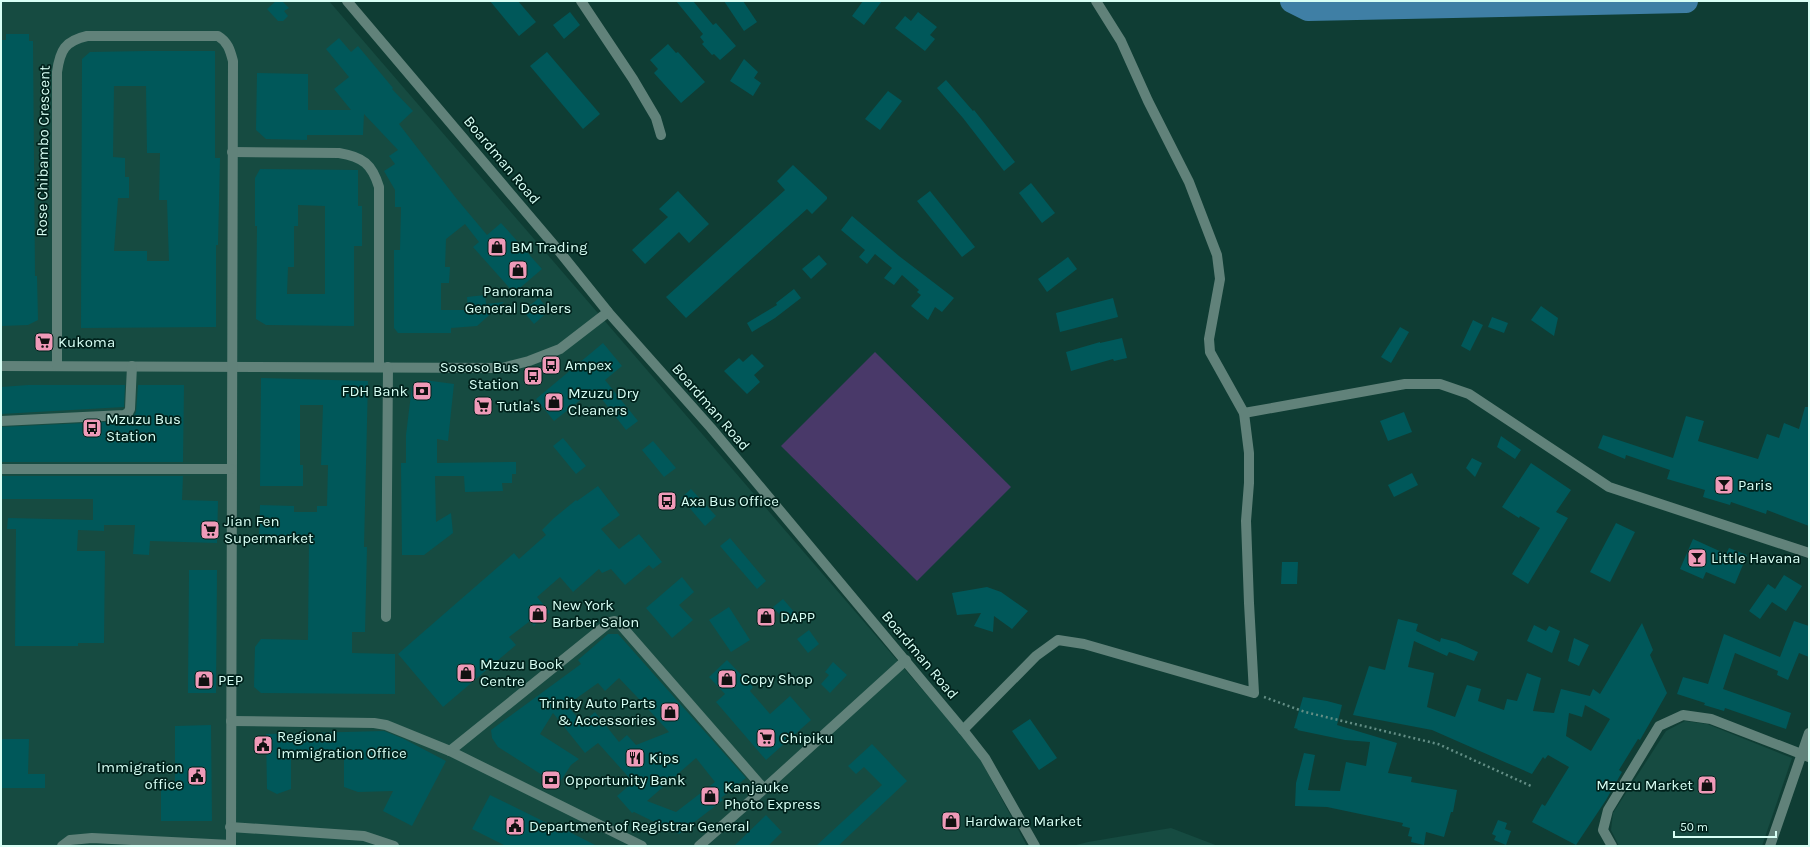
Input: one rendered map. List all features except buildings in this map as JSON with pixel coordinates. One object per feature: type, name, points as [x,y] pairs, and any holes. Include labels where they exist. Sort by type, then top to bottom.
[{"type":"street","name":"Boardman Road","points":[[347,1],[559,251],[608,312],[711,428],[963,730],[985,758],[1035,846]]},
{"type":"street","points":[[581,1],[656,118],[661,135]]},
{"type":"street","points":[[963,730],[1036,656],[1058,640],[1084,644],[1254,694],[1246,521],[1249,484],[1249,453],[1244,413],[1210,352],[1209,339],[1220,279],[1217,254],[1189,182],[1148,101],[1121,41],[1096,1]]},
{"type":"street","name":"Rose Chibambo Crescent","points":[[57,366],[57,72],[62,51],[68,43],[78,38],[87,36],[218,36],[225,40],[229,46],[233,61],[231,845]]},
{"type":"street","points":[[232,152],[340,153],[355,156],[364,161],[375,173],[379,187],[386,617]]},
{"type":"street","points":[[1,366],[502,368],[530,362],[560,349],[608,312]]},
{"type":"street","points":[[1,420],[124,415],[128,413],[130,409],[132,366]]},
{"type":"street","points":[[1244,413],[1405,384],[1440,384],[1469,394],[1609,487],[1809,553]]},
{"type":"street","points":[[1,469],[231,469]]},
{"type":"street","points":[[450,751],[610,622],[614,621],[618,623],[764,789]]},
{"type":"street","points":[[699,846],[906,660]]},
{"type":"street","points":[[1612,846],[1603,830],[1608,810],[1659,726],[1682,715],[1711,719],[1762,740],[1806,755]]},
{"type":"street","points":[[231,721],[374,723],[386,725],[450,751],[642,846]]},
{"type":"street","points":[[1770,846],[1806,755],[1809,733]]},
{"type":"street","points":[[230,827],[364,836],[394,846]]},
{"type":"street","points":[[62,846],[70,840],[92,838],[231,845]]},
{"type":"path","points":[[1254,694],[1305,712],[1438,744],[1531,786]]},
{"type":"shaded area","points":[[1,1],[329,1],[977,753],[1027,846],[1,846]]},
{"type":"shaded area","points":[[875,352],[1011,487],[917,581],[781,446]]},
{"type":"shaded area","name":"Mzuzu Market","points":[[1685,721],[1707,724],[1792,758],[1762,846],[1619,846],[1611,830],[1613,813],[1666,731]]},
{"type":"shaded area","points":[[1171,828],[1218,846],[1072,846],[1088,842]]},
{"type":"waterway","points":[[1292,1],[1308,9],[1686,1]]},
{"type":"place","name":"BM Trading","points":[[497,247]]},
{"type":"place","name":"Panorama General Dealers","points":[[518,270]]},
{"type":"place","name":"Kukoma","points":[[44,342]]},
{"type":"place","name":"Ampex","points":[[551,365]]},
{"type":"place","name":"Sososo Bus Station","points":[[533,376]]},
{"type":"place","name":"FDH Bank","points":[[422,391]]},
{"type":"place","name":"Mzuzu Dry Cleaners","points":[[554,402]]},
{"type":"place","name":"Tutla's","points":[[483,406]]},
{"type":"place","name":"Mzuzu Bus Station","points":[[92,428]]},
{"type":"place","name":"Paris","points":[[1724,485]]},
{"type":"place","name":"Axa Bus Office","points":[[667,501]]},
{"type":"place","name":"Jian Fen Supermarket","points":[[210,530]]},
{"type":"place","name":"Little Havana","points":[[1697,558]]},
{"type":"place","name":"New York Barber Salon","points":[[538,614]]},
{"type":"place","name":"DAPP","points":[[766,617]]},
{"type":"place","name":"Mzuzu Book Centre","points":[[466,673]]},
{"type":"place","name":"Copy Shop","points":[[727,679]]},
{"type":"place","name":"PEP","points":[[204,680]]},
{"type":"place","name":"Trinity Auto Parts & Accessories","points":[[670,712]]},
{"type":"place","name":"Chipiku","points":[[766,738]]},
{"type":"place","name":"Regional Immigration Office","points":[[263,745]]},
{"type":"place","name":"Kips","points":[[635,758]]},
{"type":"place","name":"Immigration office","points":[[197,776]]},
{"type":"place","name":"Opportunity Bank","points":[[551,780]]},
{"type":"place","name":"Mzuzu Market","points":[[1707,785]]},
{"type":"place","name":"Kanjauke Photo Express","points":[[710,796]]},
{"type":"place","name":"Hardware Market","points":[[951,821]]},
{"type":"place","name":"Department of Registrar General","points":[[515,826]]}]
